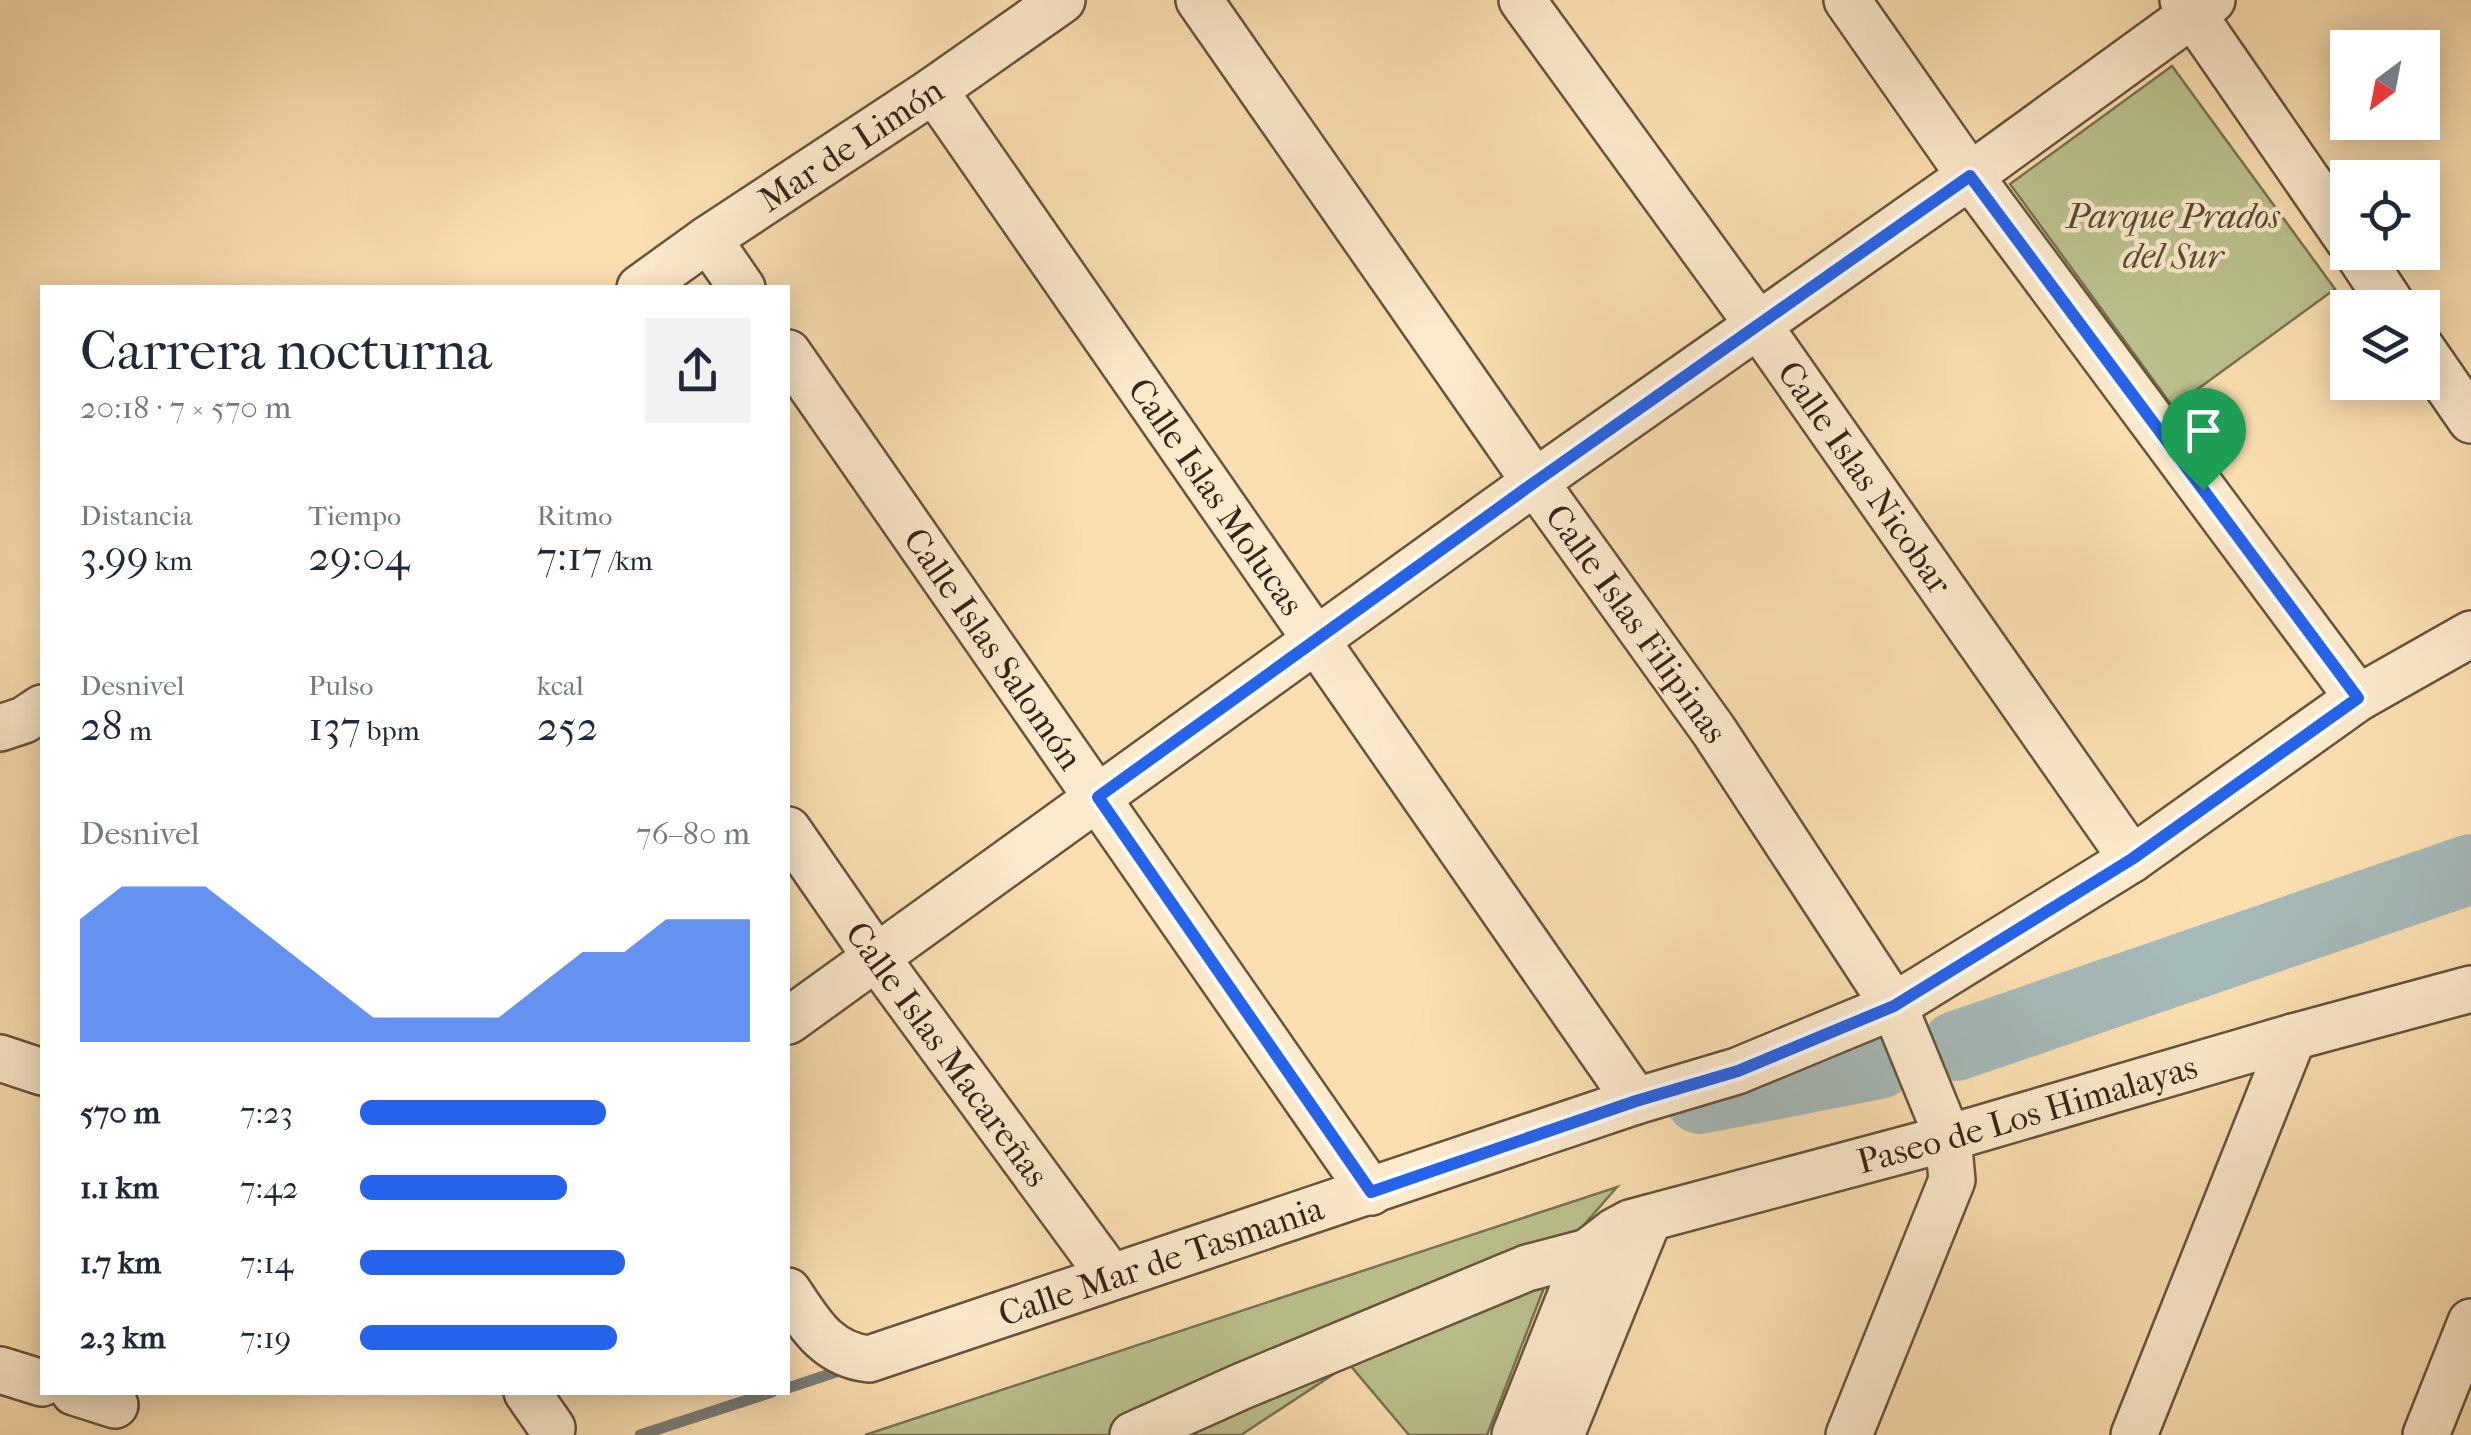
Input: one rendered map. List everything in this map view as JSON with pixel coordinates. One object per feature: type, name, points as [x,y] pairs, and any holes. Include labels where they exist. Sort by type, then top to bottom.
[{"type":"street","name":"Mar de Limón","points":[[644,285],[1062,0]]},
{"type":"street","name":"Calle Islas Filipinas","points":[[1199,0],[1714,731],[1894,1006],[1948,1138]]},
{"type":"street","name":"Calle Islas Nicobar","points":[[1522,0],[1759,326],[2132,859]]},
{"type":"street","points":[[1848,0],[1970,176],[2358,698]]},
{"type":"street","points":[[790,1020],[1535,482],[1970,176],[2196,4],[2330,211]]},
{"type":"street","name":"Calle Islas Molucas","points":[[934,90],[1636,1101]]},
{"type":"street","points":[[708,239],[740,285]]},
{"type":"street","name":"Calle Islas Salomón","points":[[790,356],[1371,1192]]},
{"type":"street","points":[[2440,375],[2471,420]]},
{"type":"street","name":"Calle Mar de Tasmania","points":[[790,1294],[826,1343],[851,1357],[869,1359],[1636,1101],[1738,1071],[1894,1006],[2132,859],[2358,698],[2471,634]]},
{"type":"street","name":"Calle Islas Macareñas","points":[[790,833],[1110,1276]]},
{"type":"street","name":"Paseo de Los Himalayas","points":[[1588,1252],[1630,1223],[1948,1138],[2471,989]]},
{"type":"street","points":[[2134,1435],[2293,1037]]},
{"type":"street","points":[[0,1058],[40,1071]]},
{"type":"street","points":[[1849,1435],[1952,1180],[1948,1138]]},
{"type":"street","points":[[1562,1435],[1649,1218]]},
{"type":"street","points":[[1133,1435],[1527,1268],[1588,1252]]},
{"type":"street","points":[[1515,1435],[1588,1252]]},
{"type":"street","points":[[2426,1435],[2471,1322]]},
{"type":"street","points":[[0,1370],[40,1382]]},
{"type":"green space","name":"Parque Prados del Sur","points":[[2172,66],[2335,289],[2173,407],[2010,184]]},
{"type":"green space","points":[[1617,1187],[1556,1257],[1487,1435],[1409,1435],[1349,1364],[1241,1435],[865,1435]]},
{"type":"waterway","points":[[1956,1046],[2471,869]]},
{"type":"waterway","points":[[1700,1099],[1879,1064]]},
{"type":"waterway","points":[[790,1387],[845,1369]]},
{"type":"waterway","points":[[640,1435],[763,1395]]},
{"type":"route","points":[[1970,176],[2203,490],[2358,698],[2132,859],[1894,1006],[1738,1071],[1636,1101],[1371,1192],[1098,797],[1535,482],[1970,176]]}]
